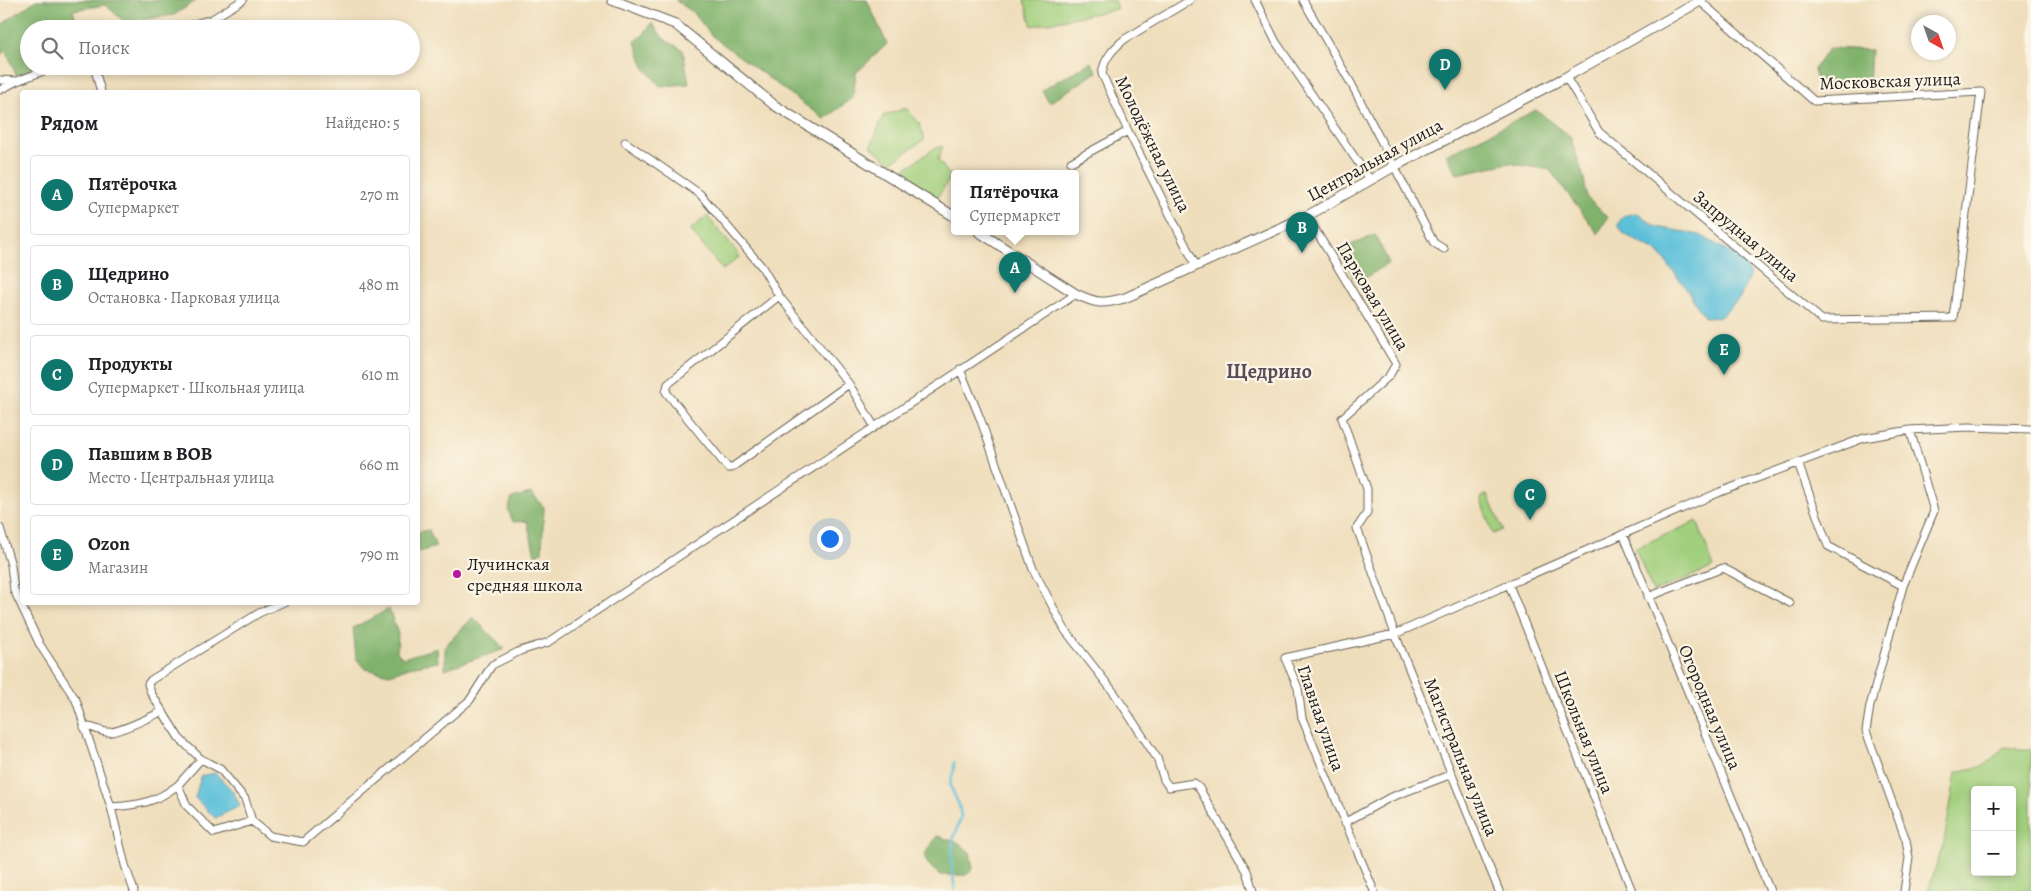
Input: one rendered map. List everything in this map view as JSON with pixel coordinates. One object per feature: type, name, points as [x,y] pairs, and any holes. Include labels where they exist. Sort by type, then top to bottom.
[{"type":"street","points":[[208,20],[243,0]]},
{"type":"street","points":[[612,0],[675,24],[774,105],[951,214]]},
{"type":"street","name":"Молодёжная улица","points":[[1190,0],[1126,38],[1108,56],[1103,66],[1102,74],[1128,131],[1196,266]]},
{"type":"street","points":[[1255,0],[1276,42],[1370,180]]},
{"type":"street","points":[[1303,0],[1352,85],[1434,243],[1444,249]]},
{"type":"street","name":"Центральная улица","points":[[984,235],[1076,294],[1103,303],[1124,298],[1307,216],[1395,166],[1566,77],[1701,1]]},
{"type":"street","name":"Московская улица","points":[[1701,1],[1814,101],[1981,92],[1953,318]]},
{"type":"street","points":[[0,90],[33,75]]},
{"type":"street","points":[[96,75],[100,90]]},
{"type":"street","name":"Запрудная улица","points":[[1566,77],[1599,132],[1822,320],[1953,318]]},
{"type":"street","points":[[0,80],[17,81]]},
{"type":"street","points":[[1071,162],[1128,131]]},
{"type":"street","points":[[625,142],[700,194],[762,267],[778,296],[850,384],[874,426]]},
{"type":"street","name":"Парковая улица","points":[[1307,216],[1396,364],[1389,376],[1342,418],[1367,489]]},
{"type":"street","points":[[278,605],[259,614],[151,680],[148,684],[151,693],[179,738],[201,759],[220,769],[246,799],[252,821],[270,836],[303,842],[470,700],[492,665],[520,651],[549,642],[1076,294]]},
{"type":"street","points":[[778,296],[668,384],[666,392],[731,468],[850,384]]},
{"type":"street","points":[[960,369],[983,426],[1033,569],[1065,630],[1111,689],[1157,758],[1164,780],[1169,788],[1194,783],[1199,788],[1246,871],[1253,891]]},
{"type":"street","points":[[1395,634],[1720,492],[1864,438],[1910,430],[1968,427],[2031,428]]},
{"type":"street","points":[[1904,891],[1909,858],[1906,840],[1866,731],[1870,706],[1904,586],[1934,510],[1910,430]]},
{"type":"street","points":[[1798,463],[1828,546],[1904,586]]},
{"type":"street","name":"Магистральная улица","points":[[1367,489],[1367,513],[1357,528],[1395,634],[1499,891]]},
{"type":"street","points":[[0,528],[10,565],[14,590],[20,603]]},
{"type":"street","name":"Огородная улица","points":[[1622,534],[1770,891]]},
{"type":"street","points":[[1648,597],[1723,568],[1790,603]]},
{"type":"street","name":"Школьная улица","points":[[1509,585],[1632,891]]},
{"type":"street","points":[[21,605],[40,645],[76,700],[111,807],[125,865],[134,891]]},
{"type":"street","name":"Главная улица","points":[[1374,891],[1344,823],[1302,718],[1298,688],[1284,658],[1395,634]]},
{"type":"street","points":[[84,727],[93,727],[100,732],[110,732],[163,712]]},
{"type":"street","points":[[111,807],[148,803],[165,795],[178,785],[201,759]]},
{"type":"street","points":[[1344,823],[1389,798],[1452,774]]},
{"type":"street","points":[[178,785],[187,806],[214,833],[252,821]]},
{"type":"green space","points":[[36,0],[197,0],[174,15],[139,20],[123,20],[105,5],[73,10],[76,20],[20,20],[20,74],[16,75],[6,50],[0,56],[0,26]]},
{"type":"green space","points":[[675,0],[867,0],[887,44],[856,73],[853,98],[824,119],[712,36],[693,12]]},
{"type":"green space","points":[[1024,0],[1114,0],[1117,9],[1032,26]]},
{"type":"green space","points":[[652,23],[664,39],[683,50],[689,84],[660,86],[644,67],[635,42]]},
{"type":"green space","points":[[1829,48],[1871,50],[1869,86],[1818,89],[1814,69]]},
{"type":"green space","points":[[1091,62],[1097,72],[1049,103],[1042,90]]},
{"type":"green space","points":[[906,108],[919,123],[925,139],[890,163],[871,146],[883,116]]},
{"type":"green space","points":[[1536,110],[1570,136],[1584,178],[1587,198],[1608,217],[1598,234],[1550,170],[1509,163],[1457,174],[1446,155]]},
{"type":"green space","points":[[943,146],[938,160],[951,177],[937,198],[903,170],[935,148]]},
{"type":"green space","points":[[707,216],[740,256],[723,270],[690,230]]},
{"type":"green space","points":[[1375,235],[1389,263],[1357,283],[1339,250]]},
{"type":"green space","points":[[531,493],[544,507],[542,552],[535,555],[527,521],[513,522],[508,510],[512,498]]},
{"type":"green space","points":[[1487,494],[1503,530],[1493,534],[1481,501],[1482,497]]},
{"type":"green space","points":[[1697,521],[1714,567],[1653,592],[1635,548]]},
{"type":"green space","points":[[429,530],[436,547],[420,551],[420,532]]},
{"type":"green space","points":[[389,609],[398,634],[397,652],[403,658],[437,648],[438,662],[409,667],[390,674],[365,669],[356,658],[353,628]]},
{"type":"green space","points":[[473,617],[505,649],[445,669],[445,646]]},
{"type":"green space","points":[[2004,747],[2031,750],[2031,891],[1928,891],[1944,842],[1956,772],[1984,766]]},
{"type":"green space","points":[[937,836],[959,843],[970,852],[973,869],[966,875],[940,875],[934,870],[925,857],[928,848]]},
{"type":"water","points":[[1636,213],[1657,227],[1700,235],[1742,259],[1750,274],[1740,298],[1720,317],[1705,318],[1683,284],[1659,253],[1624,234],[1618,225],[1623,216]]},
{"type":"water","points":[[215,773],[233,791],[240,806],[215,818],[195,798],[201,776]]},
{"type":"waterway","points":[[954,762],[950,785],[959,805],[961,817],[954,837],[951,858],[955,891]]},
{"type":"place","name":"Павшим в ВОВ","points":[[1445,90]]},
{"type":"place","name":"Щедрино","points":[[1302,253]]},
{"type":"place","name":"Пятёрочка","points":[[1015,293]]},
{"type":"place","name":"Ozon","points":[[1724,375]]},
{"type":"place","name":"Продукты","points":[[1530,520]]},
{"type":"place","name":"Лучинская средняя школа","points":[[457,574]]},
{"type":"district","name":"Щедрино","points":[[1269,371]]}]
